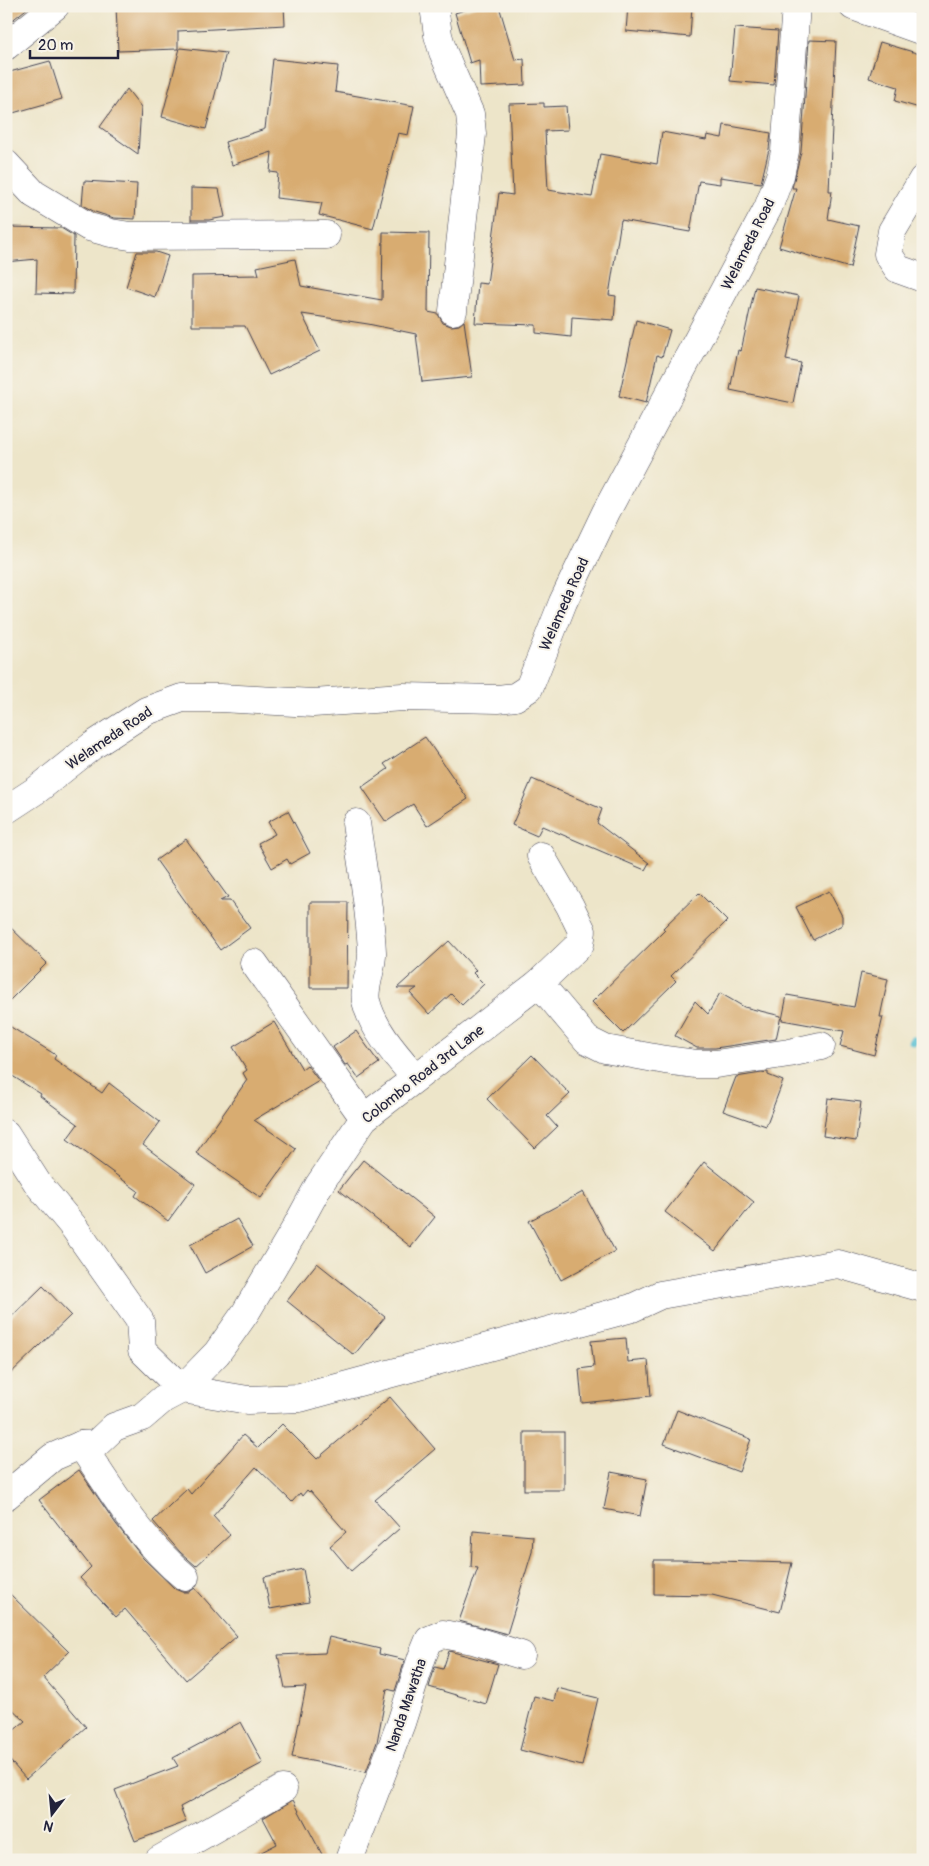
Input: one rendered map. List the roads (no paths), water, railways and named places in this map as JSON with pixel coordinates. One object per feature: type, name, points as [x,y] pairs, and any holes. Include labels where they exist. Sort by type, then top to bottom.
[{"type":"street","points":[[6,46],[55,6]]},
{"type":"street","points":[[434,6],[438,35],[443,52],[470,114],[472,134],[453,311]]},
{"type":"street","name":"Welameda Road","points":[[6,810],[38,789],[92,746],[146,711],[182,698],[313,702],[403,698],[498,699],[515,697],[529,688],[563,602],[606,512],[768,208],[780,176],[784,151],[796,6]]},
{"type":"street","points":[[853,6],[923,31]]},
{"type":"street","points":[[6,164],[34,194],[89,227],[111,233],[130,236],[326,235]]},
{"type":"street","points":[[923,179],[892,231],[888,254],[898,268],[923,278]]},
{"type":"street","points":[[356,823],[372,954],[366,999],[372,1018],[387,1044],[415,1077]]},
{"type":"street","name":"Colombo Road 3rd Lane","points":[[6,1496],[53,1457],[81,1445],[96,1444],[114,1427],[142,1417],[163,1399],[182,1388],[217,1353],[246,1312],[319,1185],[364,1118],[539,983],[580,944],[582,931],[541,856]]},
{"type":"street","points":[[254,963],[364,1118]]},
{"type":"street","points":[[539,983],[587,1040],[605,1049],[665,1060],[696,1064],[716,1064],[821,1046]]},
{"type":"street","points":[[6,1134],[38,1184],[90,1250],[140,1321],[142,1350],[182,1388],[248,1400],[300,1398],[632,1308],[660,1295],[838,1264],[923,1288]]},
{"type":"street","points":[[81,1445],[134,1522],[165,1560],[185,1576]]},
{"type":"street","name":"Nanda Mawatha","points":[[357,1856],[386,1764],[429,1640],[443,1634],[473,1640],[521,1655]]},
{"type":"street","points":[[159,1860],[283,1789]]},
{"type":"waterway","points":[[913,1041],[923,1040]]}]
